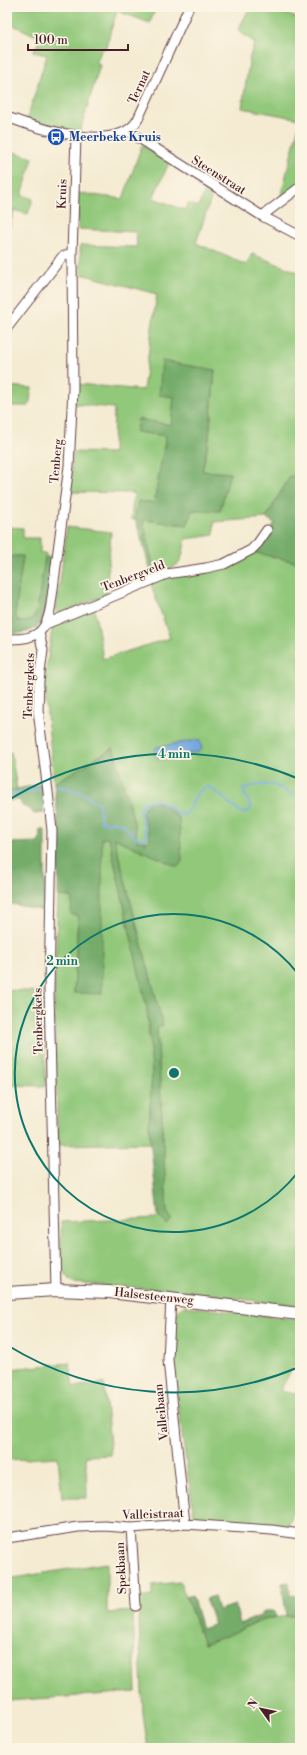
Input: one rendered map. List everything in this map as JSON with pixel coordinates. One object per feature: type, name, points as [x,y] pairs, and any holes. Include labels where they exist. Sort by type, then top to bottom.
[{"type":"main road","name":"Halsesteenweg","points":[[7,1293],[56,1290],[109,1292],[172,1298],[300,1314]]},
{"type":"street","name":"Ternat","points":[[128,131],[138,119],[189,7]]},
{"type":"street","points":[[7,117],[53,132],[76,136],[95,137],[114,135],[128,131]]},
{"type":"street","name":"Steenstraat","points":[[128,131],[262,216],[300,236]]},
{"type":"street","name":"Kruis","points":[[72,253],[76,136]]},
{"type":"street","points":[[262,216],[300,187]]},
{"type":"street","points":[[7,328],[62,257],[72,253]]},
{"type":"street","name":"Tenberg","points":[[39,633],[46,624],[51,604],[69,466],[72,389],[72,253]]},
{"type":"street","name":"Tenbergveld","points":[[46,624],[167,574],[224,564],[251,550],[267,530]]},
{"type":"street","points":[[7,639],[29,637],[39,633]]},
{"type":"street","name":"Tenbergkets","points":[[39,633],[43,650],[39,681],[38,710],[52,830],[49,992],[56,1290]]},
{"type":"street","name":"Valleibaan","points":[[172,1298],[168,1360],[185,1524]]},
{"type":"street","name":"Valleistraat","points":[[7,1538],[78,1527],[105,1526],[131,1528],[185,1524],[266,1529],[300,1534]]},
{"type":"street","name":"Spekbaan","points":[[131,1528],[136,1606]]},
{"type":"green space","points":[[7,7],[156,8],[150,23],[117,11],[105,49],[102,48],[96,64],[100,65],[80,131],[27,119],[47,55],[33,52],[41,38],[13,25],[7,37]]},
{"type":"green space","points":[[250,7],[269,7],[300,19],[300,119],[242,108],[250,56],[255,43],[238,30]]},
{"type":"green space","points":[[300,121],[300,183],[280,199]]},
{"type":"green space","points":[[142,145],[169,163],[153,198],[184,210],[188,203],[198,207],[205,191],[197,187],[200,180],[214,189],[196,243],[246,265],[252,254],[300,273],[300,379],[296,391],[300,393],[300,494],[297,496],[290,476],[266,518],[214,522],[214,535],[186,539],[178,564],[175,567],[155,575],[143,520],[187,525],[192,510],[220,511],[230,473],[202,471],[209,439],[215,370],[159,394],[174,397],[171,425],[139,419],[136,432],[166,435],[154,504],[138,501],[135,520],[131,519],[134,493],[70,492],[73,452],[113,453],[114,408],[74,404],[77,384],[143,390],[157,294],[81,274],[80,245],[137,247],[136,232],[78,229],[78,193],[123,199]]},
{"type":"green space","points":[[7,150],[33,158],[22,195],[33,199],[28,214],[14,210],[9,229],[7,228]]},
{"type":"green space","points":[[162,361],[215,370],[209,439],[202,471],[230,473],[220,511],[192,510],[187,525],[143,520],[155,575],[152,576],[135,520],[138,501],[154,503],[166,436],[136,432],[138,419],[171,425],[174,397],[159,395]]},
{"type":"green space","points":[[7,386],[32,388],[29,406],[7,406]]},
{"type":"green space","points":[[290,476],[298,476],[297,496],[300,494],[300,563],[253,552],[275,523],[266,518]]},
{"type":"green space","points":[[7,527],[23,528],[23,538],[40,538],[40,553],[46,553],[37,611],[34,617],[27,622],[18,621],[15,615],[23,556],[12,556],[7,575]]},
{"type":"green space","points":[[67,527],[111,532],[106,595],[62,613],[56,612]]},
{"type":"green space","points":[[253,552],[300,563],[300,1306],[173,1291],[72,1283],[67,1278],[64,1271],[61,1255],[61,1222],[160,1218],[167,1224],[172,1220],[167,1213],[157,1026],[163,1025],[114,838],[177,866],[179,818],[159,802],[142,813],[150,839],[147,842],[137,841],[134,822],[113,748],[54,783],[44,686],[52,628],[58,622],[94,606],[103,659],[170,638],[150,582]]},
{"type":"green space","points":[[12,556],[23,556],[15,615],[18,621],[23,622],[33,619],[37,611],[45,557],[54,557],[47,605],[41,622],[37,627],[30,631],[7,634],[7,575]]},
{"type":"green space","points":[[113,748],[134,822],[137,841],[147,842],[150,839],[142,813],[145,806],[149,803],[154,802],[164,806],[179,818],[182,861],[178,867],[114,838],[163,1025],[157,1027],[167,1212],[172,1219],[167,1225],[158,1216],[149,1127],[152,1072],[147,1009],[109,838],[102,838],[102,994],[74,993],[78,916],[71,914],[72,897],[58,896],[59,830],[54,783]]},
{"type":"green space","points":[[11,752],[17,790],[7,791],[7,753]]},
{"type":"green space","points":[[42,784],[44,813],[34,814],[30,809],[22,806],[20,800],[7,801],[7,791]]},
{"type":"green space","points":[[40,829],[45,830],[45,911],[7,903],[7,843],[39,842]]},
{"type":"green space","points":[[102,838],[109,838],[147,1009],[152,1072],[149,1127],[151,1143],[58,1145],[54,1004],[58,896],[72,897],[78,915],[74,993]]},
{"type":"green space","points":[[7,990],[43,992],[46,1086],[7,1085]]},
{"type":"green space","points":[[184,1306],[300,1320],[300,1354],[280,1391],[300,1395],[300,1497],[287,1528],[198,1519],[194,1516],[171,1358],[173,1318],[178,1310]]},
{"type":"green space","points":[[70,1363],[73,1387],[104,1383],[111,1455],[86,1456],[87,1498],[62,1498],[58,1457],[7,1460],[7,1393],[11,1392],[10,1369]]},
{"type":"green space","points":[[107,1563],[107,1613],[133,1611],[136,1692],[7,1701],[7,1579]]},
{"type":"green space","points":[[180,1582],[204,1644],[231,1634],[263,1619],[300,1615],[300,1748],[148,1748],[143,1715],[138,1598],[152,1596],[152,1585]]},
{"type":"green space","points":[[289,1582],[290,1596],[300,1595],[300,1615],[286,1616],[282,1583]]},
{"type":"green space","points":[[192,1595],[202,1629],[215,1624],[205,1599],[214,1596],[218,1610],[235,1605],[240,1624],[260,1616],[264,1611],[274,1611],[276,1617],[263,1619],[231,1634],[204,1644],[186,1597]]},
{"type":"water","points":[[197,740],[200,741],[202,749],[198,752],[159,759],[155,753],[155,749],[157,747]]},
{"type":"waterway","points":[[55,787],[73,790],[89,797],[99,804],[101,822],[120,823],[135,836],[142,839],[146,839],[146,834],[140,809],[146,802],[159,801],[182,815],[186,814],[198,793],[201,790],[210,787],[240,812],[245,813],[250,810],[249,801],[243,790],[246,788],[273,785],[288,793],[300,797]]},
{"type":"waterway","points":[[7,795],[41,789]]},
{"type":"place","name":"Meerbeke Kruis","points":[[56,137]]}]
